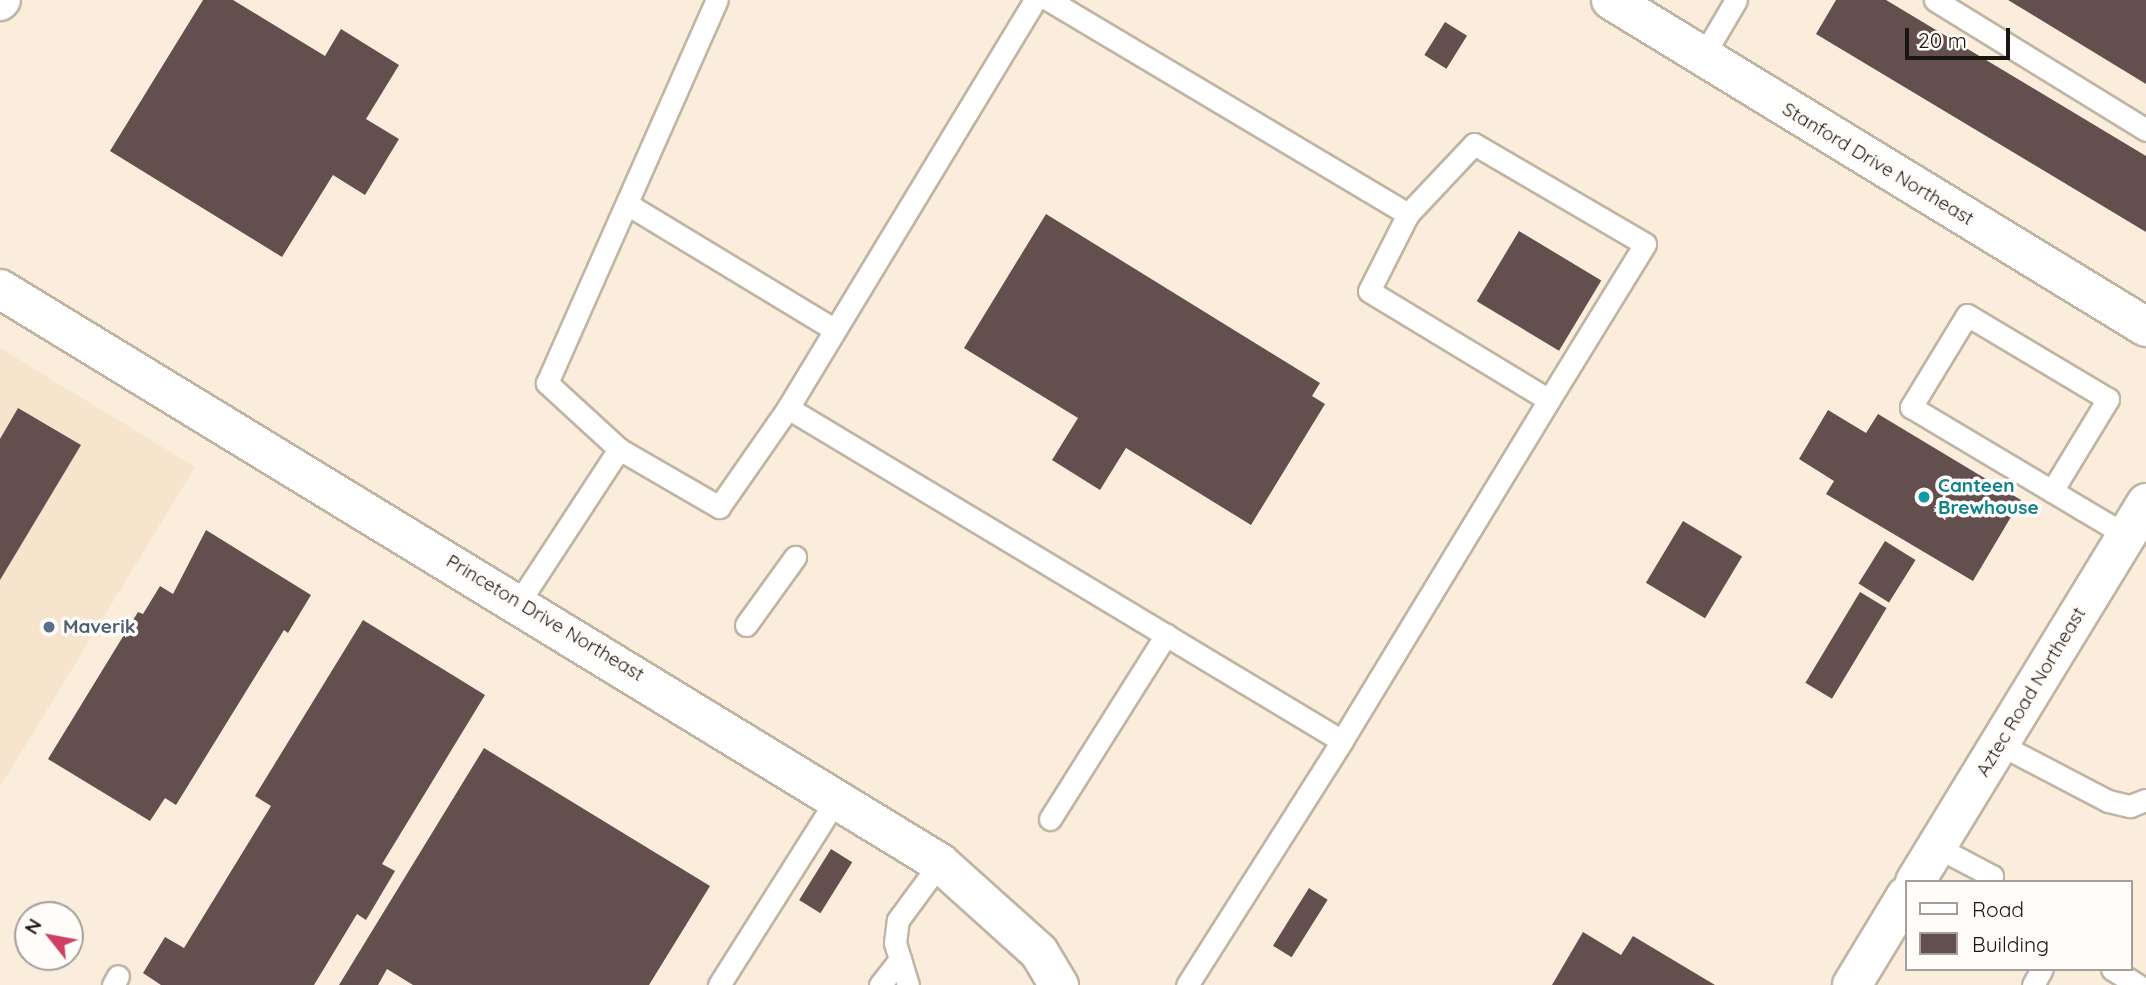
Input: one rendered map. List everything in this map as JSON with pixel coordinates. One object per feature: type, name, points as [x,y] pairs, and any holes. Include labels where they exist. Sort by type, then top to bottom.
[{"type":"street","name":"Stanford Drive Northeast","points":[[1611,0],[2146,327]]},
{"type":"street","name":"Princeton Drive Northeast","points":[[0,289],[519,602],[838,797],[940,863],[1039,952],[1059,985]]},
{"type":"street","name":"Aztec Road Northeast","points":[[1916,880],[2146,503]]},
{"type":"street","points":[[1852,985],[1902,911]]},
{"type":"lane","points":[[717,0],[547,383],[619,449],[719,507],[788,408],[1035,0]]},
{"type":"lane","points":[[1049,0],[1408,214]]},
{"type":"lane","points":[[1703,56],[1736,0]]},
{"type":"lane","points":[[1935,0],[2146,130]]},
{"type":"lane","points":[[1187,985],[1342,741],[1645,244],[1474,144],[1408,214],[1369,291],[1549,400]]},
{"type":"lane","points":[[626,204],[835,330]]},
{"type":"lane","points":[[2052,491],[2108,399],[1967,315],[1911,407],[2126,536]]},
{"type":"lane","points":[[788,408],[1342,741]]},
{"type":"lane","points":[[519,602],[619,449]]},
{"type":"lane","points":[[746,625],[795,557]]},
{"type":"lane","points":[[1050,819],[1166,635]]},
{"type":"lane","points":[[1999,744],[2108,801],[2130,806],[2146,800]]},
{"type":"lane","points":[[719,985],[838,797]]},
{"type":"lane","points":[[1937,847],[1992,876],[1990,880]]},
{"type":"lane","points":[[908,985],[895,943],[898,920],[940,863]]},
{"type":"lane","points":[[880,985],[900,960]]},
{"type":"lane","points":[[2115,971],[2138,985]]},
{"type":"shaded area","name":"Maverik","points":[[0,348],[195,467],[0,787]]},
{"type":"building","points":[[203,0],[233,0],[325,56],[341,29],[399,65],[366,119],[399,139],[365,195],[333,175],[282,257],[110,151]]},
{"type":"building","points":[[1836,0],[1886,0],[2146,156],[2146,232],[1816,34]]},
{"type":"building","points":[[2008,0],[2146,0],[2146,84]]},
{"type":"building","points":[[1445,22],[1467,36],[1446,69],[1424,55]]},
{"type":"building","points":[[1046,214],[1320,383],[1312,396],[1325,404],[1251,525],[1126,448],[1100,490],[1052,460],[1078,418],[964,348]]},
{"type":"building","points":[[1519,231],[1601,280],[1559,351],[1477,301]]},
{"type":"building","points":[[18,408],[81,445],[0,580],[0,439]]},
{"type":"building","name":"Canteen Brewhouse","points":[[1828,410],[1866,433],[1878,414],[2021,500],[1973,581],[1826,494],[1834,481],[1799,459]]},
{"type":"building","points":[[1683,521],[1742,557],[1705,618],[1646,583]]},
{"type":"building","points":[[206,530],[311,595],[288,633],[284,630],[176,805],[165,798],[150,821],[48,759],[138,612],[143,614],[160,586],[173,594]]},
{"type":"building","points":[[1885,541],[1916,560],[1889,602],[1859,583]]},
{"type":"building","points":[[1860,592],[1887,608],[1832,699],[1805,683]]},
{"type":"building","points":[[363,620],[485,695],[382,864],[395,871],[366,920],[357,914],[314,985],[161,985],[143,973],[165,937],[184,948],[271,806],[255,796]]},
{"type":"building","points":[[484,748],[710,886],[649,985],[413,985],[387,969],[378,985],[339,985]]},
{"type":"building","points":[[831,849],[852,862],[820,913],[799,900]]},
{"type":"building","points":[[1309,888],[1328,900],[1292,957],[1273,946]]},
{"type":"building","points":[[1583,932],[1621,955],[1633,936],[1715,985],[1552,985]]},
{"type":"place","name":"Canteen Brewhouse","points":[[1924,497]]},
{"type":"place","name":"Maverik","points":[[49,627]]}]
